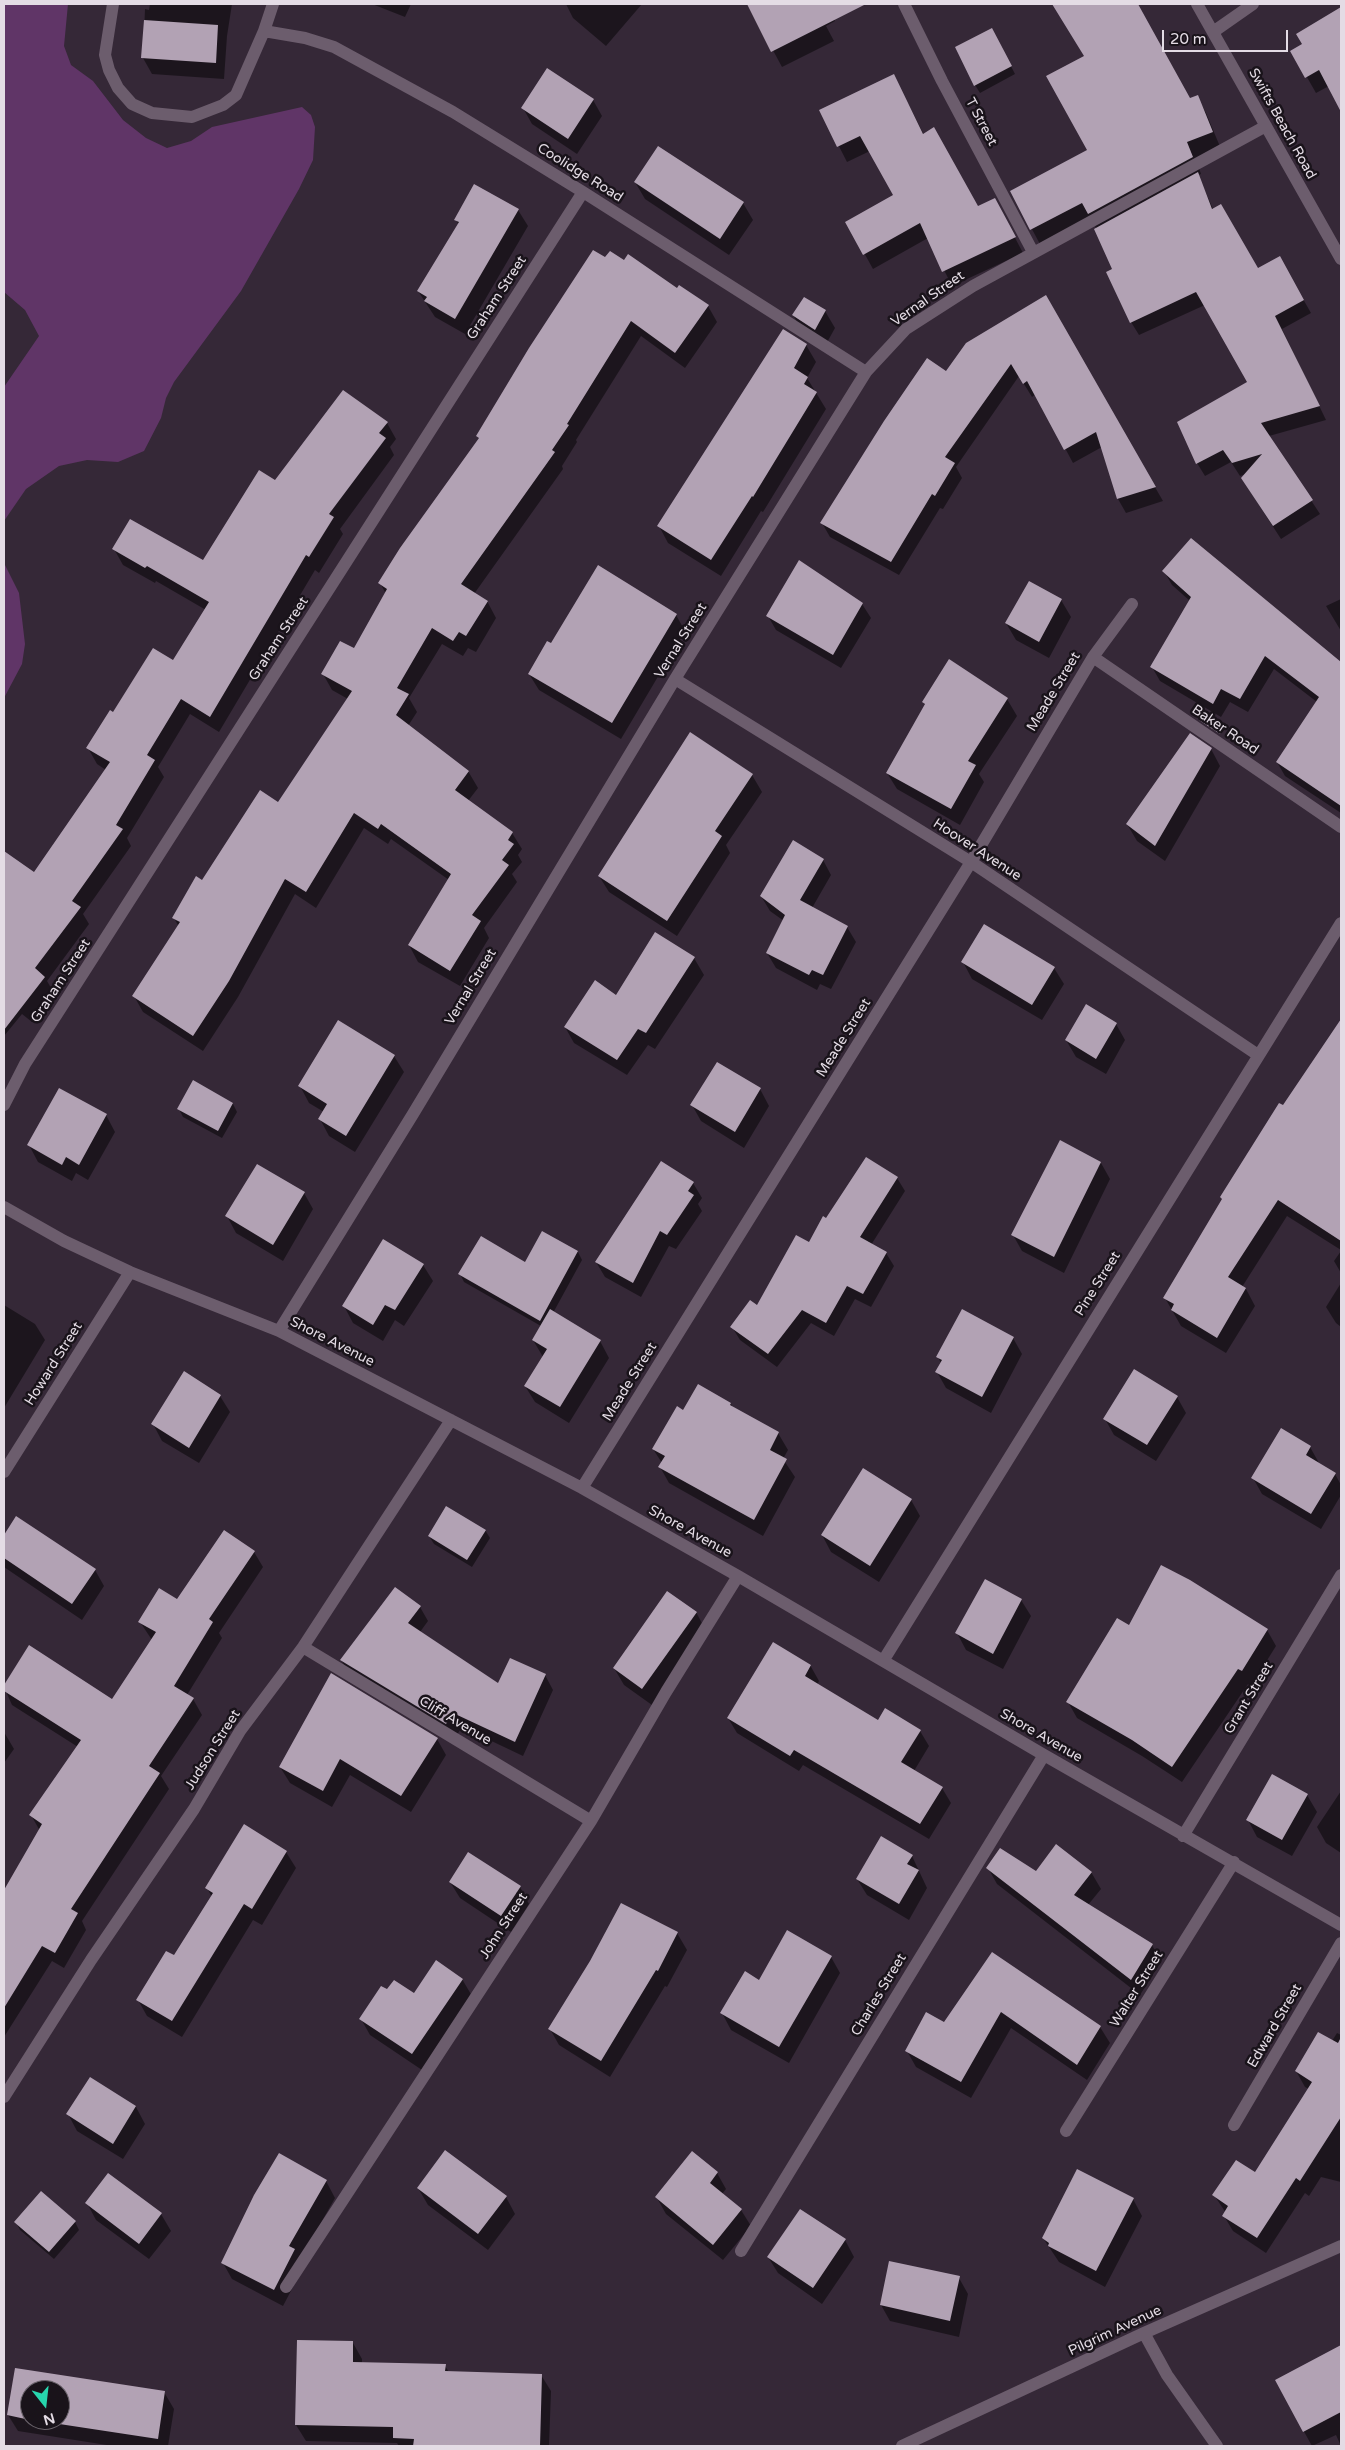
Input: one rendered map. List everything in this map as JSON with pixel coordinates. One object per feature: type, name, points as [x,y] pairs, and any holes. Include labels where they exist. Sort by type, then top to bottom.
[{"type":"street","points":[[113,4],[105,55],[109,70],[118,88],[132,104],[152,112],[192,116],[223,106],[236,95],[264,31],[273,4]]},
{"type":"street","name":"T Street","points":[[904,4],[942,82],[1033,252]]},
{"type":"street","name":"Swifts Beach Road","points":[[1196,4],[1341,259]]},
{"type":"street","points":[[1213,32],[1253,4]]},
{"type":"street","name":"Coolidge Road","points":[[264,31],[305,38],[334,47],[453,112],[583,192],[866,372]]},
{"type":"street","name":"Vernal Street","points":[[279,1331],[413,1114],[675,679],[866,372],[906,329],[973,286],[1266,126]]},
{"type":"street","name":"Graham Street","points":[[4,1105],[25,1064],[583,192]]},
{"type":"street","name":"Meade Street","points":[[582,1488],[971,862],[1093,657],[1132,604]]},
{"type":"street","name":"Baker Road","points":[[1093,657],[1341,827]]},
{"type":"street","name":"Hoover Avenue","points":[[675,679],[971,862],[1258,1055]]},
{"type":"street","name":"Pine Street","points":[[883,1661],[1341,924]]},
{"type":"street","name":"Shore Avenue","points":[[4,1207],[64,1241],[130,1272],[279,1331],[582,1488],[738,1576],[1044,1756],[1183,1836],[1234,1862],[1341,1925]]},
{"type":"street","name":"Howard Street","points":[[4,1472],[130,1272]]},
{"type":"street","name":"Judson Street","points":[[4,2097],[91,1960],[194,1809],[240,1731],[303,1647],[451,1420]]},
{"type":"street","name":"Grant Street","points":[[1183,1836],[1341,1575]]},
{"type":"street","name":"John Street","points":[[286,2287],[591,1821],[666,1692],[738,1576]]},
{"type":"street","name":"Cliff Avenue","points":[[303,1647],[591,1821]]},
{"type":"street","name":"Charles Street","points":[[741,2250],[1044,1756]]},
{"type":"street","name":"Walter Street","points":[[1066,2131],[1234,1862]]},
{"type":"street","name":"Edward Street","points":[[1234,2125],[1341,1943]]},
{"type":"street","name":"Pilgrim Avenue","points":[[902,2446],[1144,2334],[1341,2246]]},
{"type":"street","points":[[1144,2334],[1167,2375],[1217,2446]]},
{"type":"shaded area","points":[[4,4],[68,4],[64,46],[71,65],[93,81],[123,120],[146,138],[167,148],[191,141],[212,127],[302,107],[311,115],[315,127],[313,160],[299,189],[241,291],[174,382],[166,398],[161,418],[144,451],[118,462],[87,460],[59,466],[26,489],[4,521],[4,387],[39,336],[25,310],[4,292]]},
{"type":"shaded area","points":[[4,563],[19,593],[25,644],[22,664],[4,698]]},
{"type":"building","points":[[747,4],[866,4],[771,52]]},
{"type":"building","points":[[1052,4],[1138,4],[1190,98],[1198,95],[1213,132],[1187,142],[1193,157],[1088,214],[1082,203],[1030,230],[1010,191],[1087,150],[1046,76],[1084,56]]},
{"type":"building","points":[[1341,7],[1341,112],[1319,70],[1305,78],[1290,51],[1302,44],[1296,34]]},
{"type":"building","points":[[144,20],[218,25],[216,63],[141,58]]},
{"type":"building","points":[[992,28],[1012,66],[974,86],[955,47]]},
{"type":"building","points":[[547,68],[594,99],[568,139],[521,108]]},
{"type":"building","points":[[894,74],[923,134],[934,127],[978,206],[995,198],[1016,237],[942,272],[920,223],[863,255],[845,222],[893,195],[860,136],[837,147],[819,110]]},
{"type":"building","points":[[658,146],[744,202],[720,239],[634,182]]},
{"type":"building","points":[[1198,172],[1212,209],[1221,204],[1258,268],[1280,256],[1304,300],[1275,316],[1320,406],[1261,423],[1313,500],[1273,526],[1241,478],[1262,454],[1232,463],[1223,450],[1196,464],[1177,422],[1247,382],[1196,292],[1130,323],[1106,272],[1112,269],[1094,229]]},
{"type":"building","points":[[474,184],[519,209],[455,319],[424,301],[427,297],[417,291],[459,222],[454,220]]},
{"type":"building","points":[[593,250],[605,257],[610,251],[624,260],[628,254],[677,288],[679,285],[709,305],[675,353],[631,321],[567,424],[569,425],[552,450],[555,452],[461,584],[488,601],[466,636],[459,632],[453,641],[432,628],[397,688],[409,694],[396,715],[469,771],[455,790],[513,832],[508,840],[514,844],[502,860],[509,865],[472,915],[481,921],[450,971],[408,945],[451,874],[381,824],[378,829],[354,813],[306,892],[285,879],[229,981],[193,1036],[132,996],[180,922],[172,918],[196,876],[202,880],[260,790],[278,802],[352,691],[321,674],[340,641],[354,648],[387,589],[378,583],[400,548],[479,438],[476,436],[529,348]]},
{"type":"building","points":[[1046,295],[1156,487],[1117,499],[1096,432],[1064,450],[1027,381],[1023,384],[1011,364],[945,457],[955,463],[935,496],[932,494],[891,562],[820,523],[884,421],[927,358],[946,371],[966,343]]},
{"type":"building","points":[[804,297],[826,310],[815,330],[792,315]]},
{"type":"building","points":[[783,329],[807,344],[794,368],[808,377],[804,384],[817,392],[753,497],[711,560],[657,526]]},
{"type":"building","points":[[343,390],[388,422],[379,433],[386,438],[329,514],[334,517],[309,557],[306,555],[210,717],[181,699],[147,755],[155,760],[116,825],[123,829],[72,901],[81,907],[35,968],[45,977],[4,1030],[4,851],[34,872],[110,762],[86,748],[110,710],[113,712],[153,648],[173,660],[209,602],[147,566],[145,568],[112,549],[130,519],[203,560],[259,470],[275,480]]},
{"type":"building","points":[[1191,538],[1341,662],[1341,806],[1276,762],[1319,697],[1265,656],[1240,699],[1221,689],[1213,704],[1150,667],[1191,597],[1162,571]]},
{"type":"building","points":[[799,560],[863,603],[833,655],[766,616]]},
{"type":"building","points":[[598,565],[677,614],[612,723],[528,674],[547,641],[551,643]]},
{"type":"building","points":[[1029,581],[1062,599],[1039,642],[1005,623]]},
{"type":"building","points":[[949,659],[1008,698],[968,761],[976,765],[951,809],[886,773],[925,704],[922,702]]},
{"type":"building","points":[[1205,712],[1225,725],[1220,734],[1199,720]]},
{"type":"building","points":[[690,732],[753,774],[715,831],[722,836],[667,921],[598,876]]},
{"type":"building","points":[[1190,733],[1212,748],[1155,846],[1126,824]]},
{"type":"building","points":[[793,840],[824,859],[800,900],[848,926],[823,975],[812,970],[809,975],[766,953],[785,915],[760,896]]},
{"type":"building","points":[[984,924],[1055,967],[1032,1005],[961,962]]},
{"type":"building","points":[[655,932],[695,957],[646,1033],[638,1029],[617,1060],[564,1027],[595,980],[616,995]]},
{"type":"building","points":[[1086,1004],[1117,1023],[1096,1059],[1065,1040]]},
{"type":"building","points":[[1341,1019],[1341,1241],[1278,1200],[1228,1277],[1246,1288],[1217,1338],[1171,1310],[1174,1304],[1163,1298],[1222,1199],[1220,1197],[1279,1103],[1283,1105]]},
{"type":"building","points":[[338,1020],[395,1055],[346,1136],[318,1119],[327,1104],[298,1086]]},
{"type":"building","points":[[717,1062],[761,1088],[735,1132],[690,1105]]},
{"type":"building","points":[[193,1080],[233,1103],[218,1131],[177,1109]]},
{"type":"building","points":[[59,1088],[107,1114],[79,1165],[66,1157],[62,1165],[27,1145]]},
{"type":"building","points":[[1060,1140],[1101,1162],[1054,1257],[1011,1235]]},
{"type":"building","points":[[866,1157],[898,1177],[860,1237],[887,1252],[863,1294],[847,1286],[826,1323],[802,1310],[768,1354],[730,1327],[750,1300],[757,1305],[796,1235],[809,1242],[823,1216],[826,1218]]},
{"type":"building","points":[[661,1161],[694,1182],[688,1191],[694,1195],[667,1235],[660,1231],[633,1283],[595,1262]]},
{"type":"building","points":[[257,1164],[305,1192],[273,1245],[225,1216]]},
{"type":"building","points":[[542,1231],[578,1251],[540,1321],[458,1274],[481,1236],[525,1262]]},
{"type":"building","points":[[383,1239],[424,1264],[395,1310],[385,1305],[373,1325],[342,1306]]},
{"type":"building","points":[[550,1309],[601,1340],[560,1407],[524,1386],[547,1349],[532,1340]]},
{"type":"building","points":[[962,1309],[1014,1337],[982,1397],[935,1372],[942,1360],[936,1357]]},
{"type":"building","points":[[1134,1369],[1178,1396],[1147,1445],[1103,1419]]},
{"type":"building","points":[[184,1371],[221,1395],[189,1448],[151,1424]]},
{"type":"building","points":[[698,1384],[731,1403],[730,1405],[779,1432],[770,1450],[787,1459],[754,1520],[658,1467],[665,1456],[652,1449],[677,1406],[683,1410]]},
{"type":"building","points":[[1281,1428],[1311,1446],[1306,1455],[1336,1473],[1311,1514],[1251,1478]]},
{"type":"building","points":[[863,1468],[912,1499],[870,1566],[821,1535]]},
{"type":"building","points":[[446,1506],[486,1530],[467,1560],[428,1536]]},
{"type":"building","points":[[16,1516],[96,1569],[72,1604],[4,1558],[4,1535]]},
{"type":"building","points":[[224,1530],[255,1551],[209,1619],[213,1622],[174,1686],[194,1698],[149,1766],[160,1773],[71,1909],[78,1913],[55,1953],[42,1946],[4,2008],[4,1890],[42,1824],[29,1815],[81,1740],[4,1691],[4,1685],[29,1645],[112,1699],[156,1632],[138,1622],[159,1588],[177,1599]]},
{"type":"building","points":[[1161,1565],[1190,1580],[1268,1629],[1242,1671],[1238,1669],[1172,1767],[1132,1740],[1066,1702],[1117,1618],[1129,1625]]},
{"type":"building","points":[[985,1579],[1022,1599],[993,1654],[955,1633]]},
{"type":"building","points":[[395,1587],[421,1606],[408,1623],[498,1683],[510,1658],[546,1674],[515,1742],[453,1713],[446,1724],[340,1660]]},
{"type":"building","points":[[667,1591],[697,1612],[642,1689],[613,1668]]},
{"type":"building","points":[[773,1642],[811,1665],[805,1676],[878,1720],[885,1708],[921,1730],[901,1762],[943,1787],[920,1824],[794,1750],[790,1756],[727,1718]]},
{"type":"building","points":[[331,1673],[438,1738],[401,1796],[340,1759],[323,1791],[279,1767]]},
{"type":"building","points":[[1272,1774],[1308,1794],[1282,1840],[1246,1820]]},
{"type":"building","points":[[244,1824],[287,1851],[252,1909],[244,1904],[172,2021],[136,2000],[166,1951],[174,1955],[213,1893],[205,1888]]},
{"type":"building","points":[[881,1836],[913,1855],[907,1864],[919,1870],[899,1904],[856,1879]]},
{"type":"building","points":[[1056,1844],[1092,1872],[1074,1895],[1153,1944],[1131,1980],[986,1868],[1000,1848],[1036,1871]]},
{"type":"building","points":[[468,1852],[521,1886],[501,1916],[449,1882]]},
{"type":"building","points":[[621,1903],[678,1932],[658,1971],[656,1970],[601,2061],[548,2029],[590,1961]]},
{"type":"building","points":[[787,1930],[832,1956],[779,2047],[720,2013],[745,1971],[759,1980]]},
{"type":"building","points":[[992,1952],[1101,2026],[1077,2065],[1001,2012],[961,2082],[905,2051],[926,2012],[944,2022]]},
{"type":"building","points":[[436,1960],[463,1979],[412,2054],[359,2019],[381,1986],[387,1989],[394,1980],[414,1993]]},
{"type":"building","points":[[1318,2032],[1338,2043],[1341,2037],[1341,2117],[1300,2181],[1296,2178],[1257,2238],[1222,2216],[1228,2206],[1212,2195],[1236,2160],[1255,2172],[1312,2082],[1295,2071]]},
{"type":"building","points":[[90,2077],[136,2106],[113,2144],[66,2114]]},
{"type":"building","points":[[445,2150],[507,2196],[478,2234],[417,2188]]},
{"type":"building","points":[[692,2151],[718,2172],[710,2183],[742,2209],[713,2245],[655,2197]]},
{"type":"building","points":[[279,2153],[327,2180],[289,2246],[295,2249],[274,2290],[221,2263],[254,2195]]},
{"type":"building","points":[[1077,2169],[1134,2198],[1096,2271],[1048,2246],[1049,2243],[1042,2238]]},
{"type":"building","points":[[108,2173],[162,2213],[139,2244],[85,2203]]},
{"type":"building","points":[[41,2191],[76,2221],[49,2252],[14,2222]]},
{"type":"building","points":[[800,2209],[846,2239],[813,2288],[767,2257]]},
{"type":"building","points":[[889,2261],[960,2276],[950,2321],[880,2305]]},
{"type":"building","points":[[297,2340],[353,2341],[353,2362],[446,2364],[445,2371],[542,2374],[540,2446],[413,2446],[414,2439],[393,2438],[393,2427],[295,2425]]},
{"type":"building","points":[[1341,2345],[1341,2412],[1303,2432],[1275,2380]]},
{"type":"building","points":[[15,2368],[165,2391],[158,2439],[70,2426],[70,2380],[20,2380],[20,2418],[7,2415]]}]
